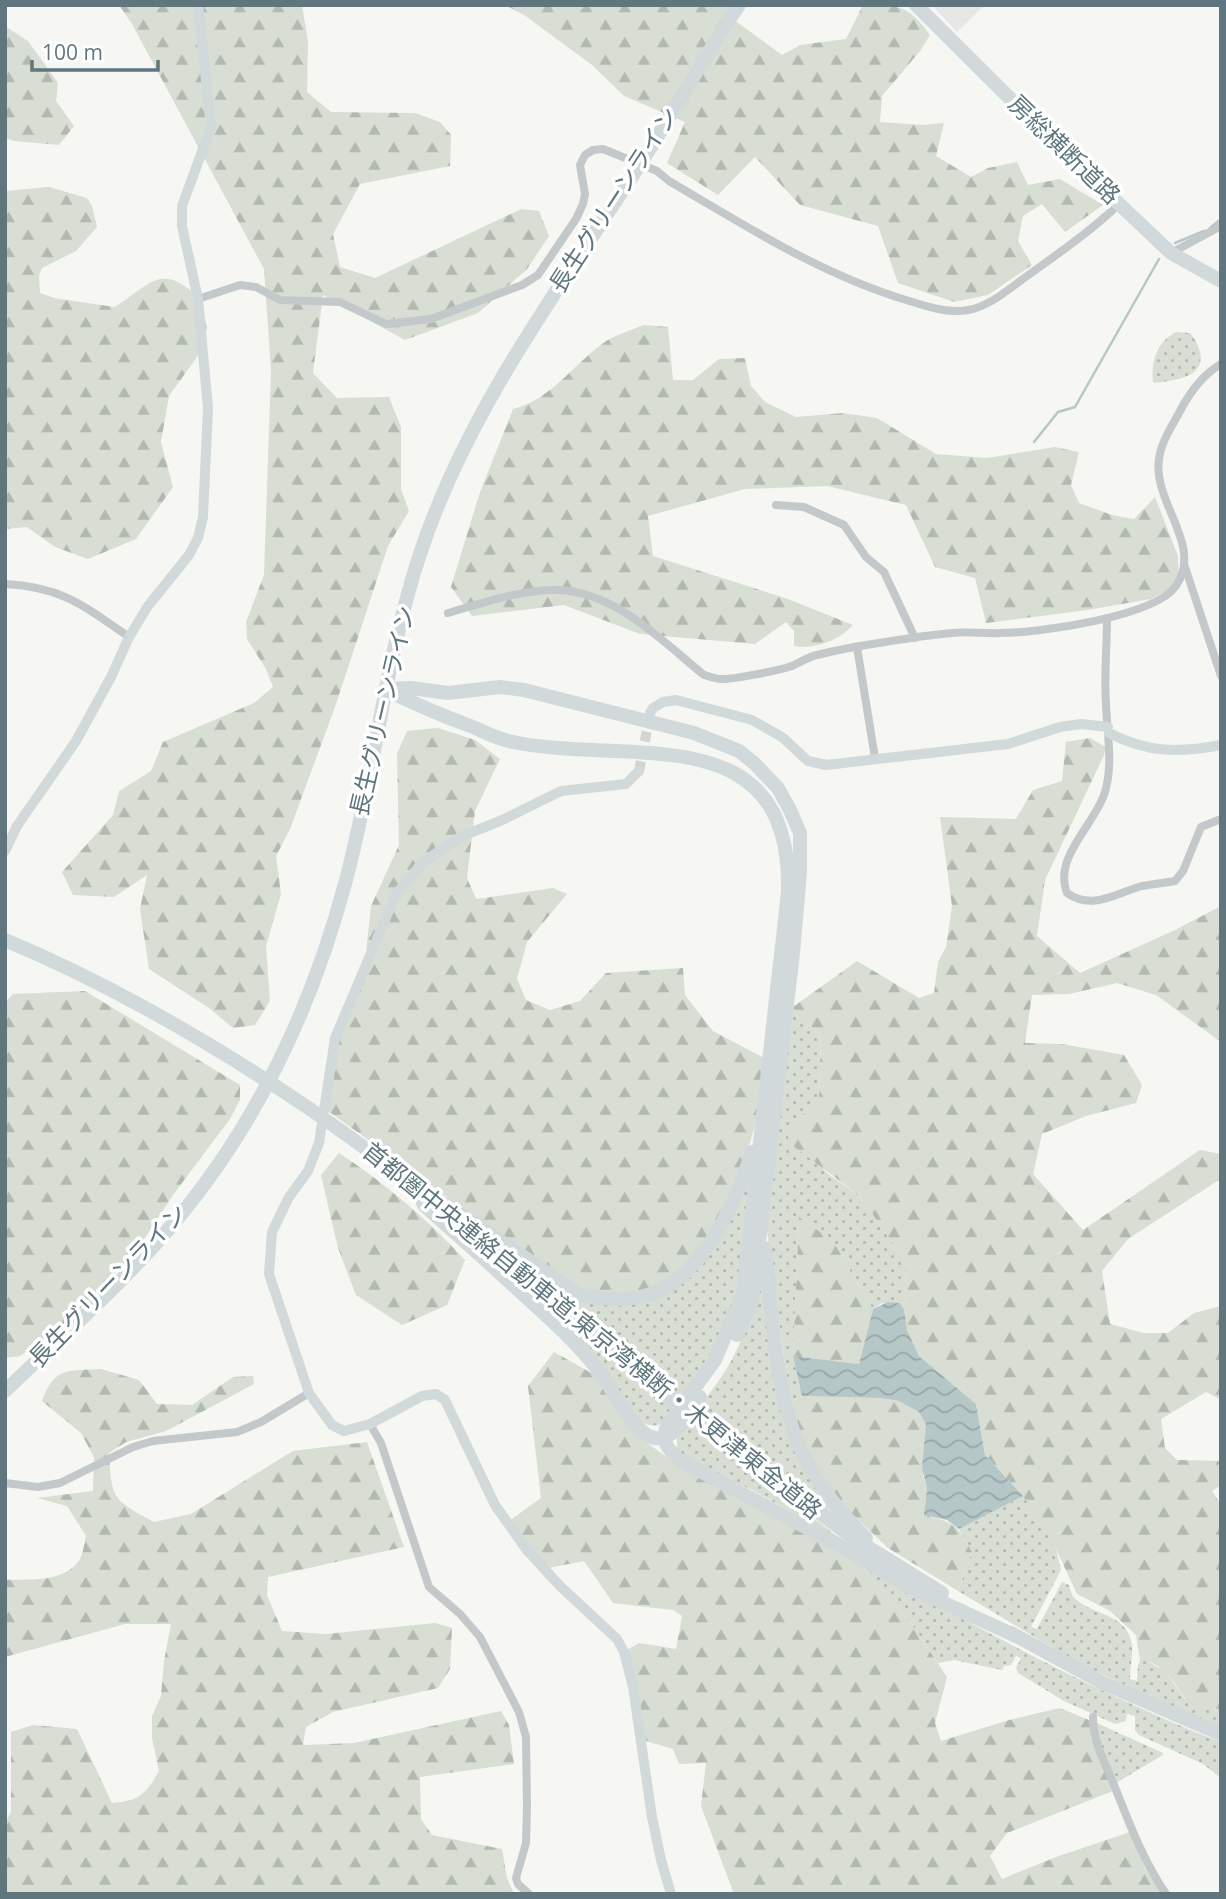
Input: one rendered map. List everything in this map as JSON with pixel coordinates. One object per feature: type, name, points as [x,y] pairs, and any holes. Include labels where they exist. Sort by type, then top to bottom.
[{"type":"highway","name":"長生グリーンライン","points":[[5,1391],[161,1239],[217,1167],[260,1100],[310,992],[334,923],[347,877],[385,689],[421,552],[453,471],[477,423],[534,324],[640,164],[739,5]]},
{"type":"highway","name":"房総横断道路","points":[[916,5],[1171,253],[1221,281]]},
{"type":"highway","points":[[385,689],[411,688],[448,692],[500,687],[559,697],[694,733],[738,751],[754,763],[778,789],[800,833],[800,872],[752,1302],[724,1362],[672,1434],[659,1438],[650,1437],[636,1426],[602,1375],[579,1347],[424,1205],[417,1188]]},
{"type":"highway","points":[[385,689],[411,703],[510,742],[686,757],[715,763],[737,773],[757,789],[783,832],[789,862],[783,940],[743,1294],[715,1360],[668,1424],[664,1436],[665,1447],[679,1460],[841,1546],[907,1586],[1018,1637]]},
{"type":"highway","name":"首都圏中央連絡自動車道;東京湾横断・木更津東金道路","points":[[11,943],[126,998],[235,1060],[341,1130],[417,1188],[807,1506],[919,1580],[1103,1683],[1221,1734]]},
{"type":"highway","points":[[370,1152],[580,1295],[611,1300],[642,1297],[670,1285],[696,1263],[722,1224],[747,1168],[763,1116]]},
{"type":"highway","points":[[762,1223],[782,1389],[789,1420],[802,1451],[824,1489],[850,1522],[879,1550],[919,1580]]},
{"type":"street","points":[[5,851],[17,826],[76,741],[111,677],[128,636],[189,555],[198,538],[203,517],[208,408],[198,299],[182,226],[182,206],[211,127],[198,5]]},
{"type":"street","points":[[198,299],[240,285],[256,287],[280,300],[340,302],[386,324],[431,318],[522,285],[538,275],[576,219],[585,194],[580,165],[585,155],[593,150],[603,149],[657,171],[669,181],[813,264],[869,289],[955,312],[971,310],[1010,288],[1093,228],[1119,204]]},
{"type":"street","points":[[1171,253],[1221,226]]},
{"type":"street","points":[[1221,364],[1203,376],[1188,396],[1163,444],[1158,461],[1162,488],[1182,538],[1185,567],[1221,676]]},
{"type":"street","points":[[776,505],[804,507],[844,525],[866,557],[884,572],[915,638]]},
{"type":"street","points":[[448,613],[536,592],[577,592],[628,615],[705,675],[718,680],[790,666],[814,656],[857,647],[955,632],[1001,634],[1042,631],[1107,618],[1144,606],[1169,593],[1177,585],[1185,567]]},
{"type":"street","points":[[5,584],[34,585],[57,592],[128,636]]},
{"type":"street","points":[[1107,618],[1108,779],[1097,810],[1072,849],[1063,873],[1063,884],[1067,893],[1083,900],[1100,901],[1142,886],[1175,881],[1183,872],[1201,827],[1221,819]]},
{"type":"street","points":[[857,647],[875,758]]},
{"type":"street","points":[[650,713],[663,702],[676,700],[752,720],[782,737],[808,761],[826,765],[1008,744],[1060,727],[1081,724],[1108,730],[1126,742],[1167,751],[1188,751],[1221,745]]},
{"type":"street","points":[[639,771],[626,784],[561,791],[460,837],[423,862],[396,894],[335,1038],[319,1143],[308,1171],[289,1197],[272,1232],[269,1274],[309,1393],[332,1425],[344,1430],[370,1424],[422,1396],[436,1394],[444,1400],[495,1505],[510,1527],[560,1586],[617,1639],[624,1652],[633,1687],[652,1817],[671,1894]]},
{"type":"street","points":[[5,1483],[38,1487],[60,1483],[133,1447],[153,1441],[237,1432],[271,1416],[309,1393]]},
{"type":"street","points":[[370,1424],[381,1443],[429,1587],[460,1614],[480,1637],[519,1712],[526,1737],[527,1806],[526,1843],[516,1878],[528,1894]]},
{"type":"street","points":[[1093,1717],[1094,1736],[1105,1768],[1145,1858],[1166,1894]]},
{"type":"shaded area","points":[[932,5],[985,5],[957,32]]},
{"type":"green space","points":[[119,5],[302,5],[308,42],[307,92],[331,112],[415,113],[440,122],[451,135],[450,166],[360,184],[333,234],[340,267],[375,278],[521,209],[539,211],[549,236],[527,269],[478,313],[405,340],[323,295],[313,373],[337,398],[389,397],[401,427],[401,489],[409,511],[388,546],[335,707],[290,829],[276,856],[281,894],[266,946],[270,1001],[255,1025],[233,1028],[209,1008],[149,969],[140,909],[147,875],[114,897],[73,895],[62,872],[113,815],[119,791],[151,771],[163,742],[254,703],[273,687],[266,669],[247,639],[246,622],[264,575],[271,371],[264,269],[132,24]]},
{"type":"green space","points":[[505,5],[732,5],[726,14],[782,55],[800,45],[846,39],[863,5],[885,5],[902,9],[916,18],[930,35],[882,96],[880,122],[923,125],[944,123],[936,156],[971,177],[988,168],[1017,162],[1028,185],[1060,179],[1103,205],[1065,232],[1042,204],[1023,216],[1018,241],[1032,265],[988,295],[954,302],[898,283],[878,226],[800,205],[755,157],[718,195],[667,163],[685,122],[624,96],[592,65],[524,15]]},
{"type":"green space","points":[[5,26],[28,41],[58,83],[56,101],[74,126],[59,145],[5,138]]},
{"type":"green space","points":[[49,187],[87,198],[92,206],[97,227],[76,251],[42,268],[39,276],[40,293],[54,298],[115,307],[157,280],[176,281],[201,299],[207,329],[197,357],[169,396],[161,442],[173,487],[136,539],[88,559],[55,547],[27,527],[5,529],[5,191]]},
{"type":"green space","points":[[643,325],[668,327],[673,380],[693,380],[719,359],[745,358],[751,386],[765,402],[796,417],[843,413],[877,418],[936,454],[987,458],[1055,447],[1079,452],[1071,485],[1079,503],[1112,515],[1134,519],[1155,497],[1178,556],[1179,584],[1151,599],[986,623],[975,578],[935,567],[906,505],[827,486],[745,489],[648,516],[653,556],[788,599],[853,625],[841,635],[810,647],[794,646],[794,631],[786,622],[755,644],[640,634],[564,605],[472,616],[451,587],[479,495],[513,409],[526,405],[550,390],[607,341]]},
{"type":"green space","points":[[1176,332],[1190,333],[1198,346],[1201,361],[1187,376],[1153,382],[1157,353],[1164,341]]},
{"type":"green space","points":[[438,728],[475,740],[500,759],[475,811],[467,878],[476,899],[553,888],[567,894],[527,942],[517,979],[526,1000],[550,1010],[580,1001],[606,973],[683,968],[685,995],[713,1031],[764,1058],[760,1100],[753,1131],[733,1189],[702,1245],[682,1268],[660,1285],[635,1294],[616,1294],[582,1288],[558,1276],[328,1111],[337,1045],[363,980],[371,906],[399,845],[397,754],[407,731]]},
{"type":"green space","points":[[1090,738],[1106,747],[1104,755],[1045,880],[1037,936],[1080,973],[1221,906],[1221,1042],[1156,995],[1117,983],[1069,994],[1032,995],[1025,1043],[1062,1044],[1124,1055],[1142,1085],[1136,1103],[1086,1116],[1042,1134],[1033,1174],[1083,1230],[1200,1150],[1221,1154],[1219,1180],[1128,1239],[1102,1271],[1110,1324],[1144,1333],[1168,1333],[1194,1313],[1221,1306],[1221,1400],[1206,1392],[1161,1419],[1165,1448],[1177,1460],[1221,1461],[1221,1485],[1212,1491],[1221,1505],[1221,1709],[1190,1706],[1163,1670],[1156,1665],[1140,1661],[1136,1635],[1110,1611],[1077,1594],[1056,1549],[1023,1496],[985,1455],[976,1404],[919,1356],[903,1317],[906,1263],[860,1196],[789,1143],[787,1129],[819,1099],[821,1033],[799,1019],[793,1007],[857,961],[919,998],[934,993],[938,962],[946,947],[952,906],[940,817],[1016,819],[1033,790],[1062,781],[1066,742]]},
{"type":"green space","points":[[85,991],[240,1085],[240,1100],[230,1119],[173,1195],[137,1250],[73,1317],[20,1356],[5,1358],[5,1003],[13,994]]},
{"type":"green space","points":[[793,1007],[799,1019],[821,1033],[819,1100],[787,1129],[828,1174],[860,1196],[906,1263],[905,1313],[904,1309],[882,1303],[873,1309],[833,1241],[799,1217],[793,1356],[802,1396],[790,1402],[767,1230]]},
{"type":"green space","points":[[339,1153],[405,1203],[465,1260],[447,1305],[402,1325],[356,1295],[338,1248],[321,1175]]},
{"type":"green space","points":[[752,1166],[739,1287],[725,1331],[682,1399],[526,1267]]},
{"type":"green space","points":[[799,1217],[833,1241],[873,1309],[859,1364],[793,1356]]},
{"type":"green space","points":[[479,1245],[674,1410],[667,1419],[656,1425],[641,1422]]},
{"type":"green space","points":[[760,1270],[775,1373],[850,1527],[769,1469],[697,1410],[735,1354],[749,1318]]},
{"type":"green space","points":[[554,1352],[595,1375],[628,1423],[649,1444],[673,1462],[857,1561],[915,1629],[947,1677],[935,1723],[941,1741],[1060,1708],[1089,1720],[1092,1738],[1113,1791],[1007,1833],[990,1856],[1002,1879],[1130,1832],[1145,1868],[1163,1894],[734,1894],[701,1806],[706,1763],[679,1764],[673,1749],[646,1741],[627,1650],[639,1643],[676,1649],[682,1616],[673,1610],[613,1603],[584,1561],[548,1568],[509,1521],[541,1498],[528,1386]]},
{"type":"green space","points":[[101,1369],[139,1380],[157,1404],[192,1405],[233,1377],[253,1376],[254,1384],[166,1431],[126,1442],[109,1453],[111,1481],[117,1497],[130,1509],[154,1522],[191,1514],[293,1451],[367,1442],[404,1547],[268,1577],[267,1595],[282,1631],[326,1634],[435,1623],[452,1628],[450,1669],[438,1688],[333,1712],[306,1727],[303,1745],[354,1743],[501,1711],[509,1725],[514,1764],[420,1777],[421,1819],[432,1835],[502,1849],[507,1878],[514,1894],[5,1894],[5,1823],[11,1812],[11,1732],[33,1725],[77,1729],[112,1803],[141,1795],[159,1771],[152,1738],[152,1716],[161,1696],[171,1624],[125,1624],[5,1657],[5,1580],[44,1579],[63,1574],[80,1559],[86,1536],[67,1506],[37,1498],[93,1491],[94,1457],[81,1433],[42,1401],[58,1376],[71,1371]]},
{"type":"green space","points":[[802,1396],[880,1398],[899,1401],[919,1412],[926,1425],[923,1476],[927,1487],[925,1505],[930,1517],[946,1521],[956,1528],[972,1552],[958,1591],[888,1548],[847,1509],[824,1480],[806,1448],[790,1402]]},
{"type":"green space","points":[[688,1421],[842,1540],[752,1490],[694,1464],[677,1451],[677,1435]]},
{"type":"green space","points":[[1024,1495],[1056,1549],[1061,1570],[1031,1627],[1037,1629],[1062,1582],[1069,1585],[1073,1596],[1080,1602],[1115,1620],[1129,1634],[1132,1645],[1130,1679],[1137,1681],[1138,1665],[1145,1660],[1165,1671],[1190,1706],[1221,1709],[1221,1727],[1143,1694],[1073,1660],[958,1591],[972,1552],[959,1529]]},
{"type":"green space","points":[[857,1561],[1082,1680],[1221,1742],[1221,1778],[1203,1764],[1139,1735],[1135,1730],[1135,1716],[1127,1714],[1126,1721],[1115,1724],[1064,1701],[1018,1673],[1016,1668],[1021,1658],[1016,1656],[1011,1665],[1004,1666],[1002,1670],[954,1660],[938,1663],[915,1629]]},
{"type":"green space","points":[[1097,1723],[1163,1755],[1116,1783],[1097,1735]]},
{"type":"water","points":[[888,1302],[899,1303],[904,1309],[907,1330],[919,1356],[976,1404],[985,1455],[1023,1496],[959,1529],[947,1520],[924,1515],[927,1488],[922,1468],[926,1425],[919,1412],[899,1401],[880,1398],[802,1396],[793,1356],[859,1364],[873,1309]]},
{"type":"waterway","points":[[1210,228],[1221,219]]},
{"type":"waterway","points":[[1175,243],[1204,231]]},
{"type":"waterway","points":[[1034,442],[1058,412],[1075,407],[1159,259]]},
{"type":"tunnel","points":[[639,771],[650,715]]}]
